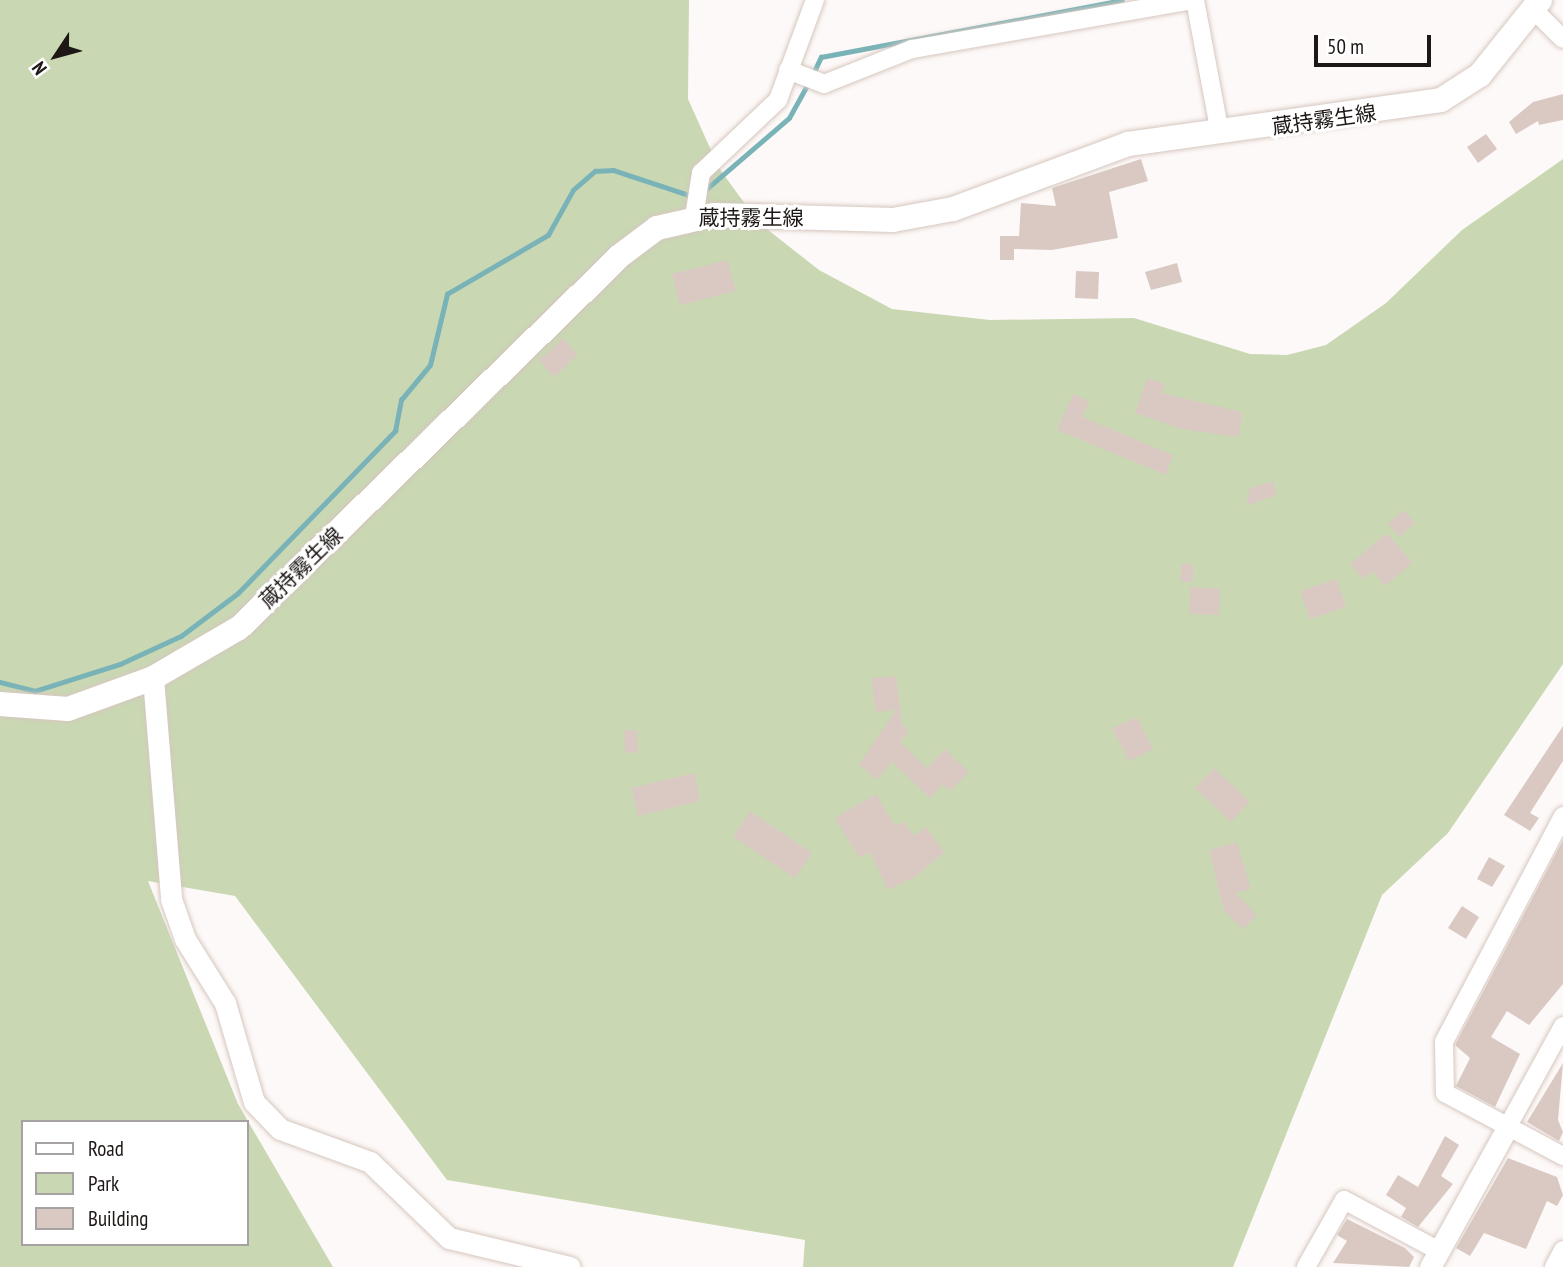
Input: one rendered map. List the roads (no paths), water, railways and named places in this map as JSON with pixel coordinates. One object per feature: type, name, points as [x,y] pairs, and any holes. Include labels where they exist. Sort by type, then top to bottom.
[{"type":"main road","name":"蔵持霧生線","points":[[0,704],[55,711],[153,678],[239,628],[621,255],[657,228],[695,212],[893,220],[977,201],[1100,151],[1404,109],[1456,94],[1536,4]]},
{"type":"street","points":[[695,212],[698,181],[778,100],[793,72],[815,0]]},
{"type":"street","points":[[793,72],[817,82],[912,49],[1140,4],[1194,0],[1220,134]]},
{"type":"street","points":[[1536,4],[1563,38]]},
{"type":"street","points":[[153,678],[171,899],[185,939],[225,1003],[254,1102],[280,1129],[370,1162],[449,1238],[570,1267]]},
{"type":"street","points":[[1563,816],[1444,1042],[1445,1093],[1563,1156]]},
{"type":"street","points":[[1306,1267],[1343,1200],[1435,1259],[1563,1026]]},
{"type":"street","points":[[1554,1267],[1563,1250]]},
{"type":"waterway","points":[[812,76],[821,57],[1122,0]]},
{"type":"waterway","points":[[703,192],[789,118],[808,84]]},
{"type":"waterway","points":[[0,682],[35,691],[120,664],[181,636],[238,593],[395,431],[401,400],[430,365],[447,294],[548,235],[573,190],[595,171],[613,170],[692,196]]}]
